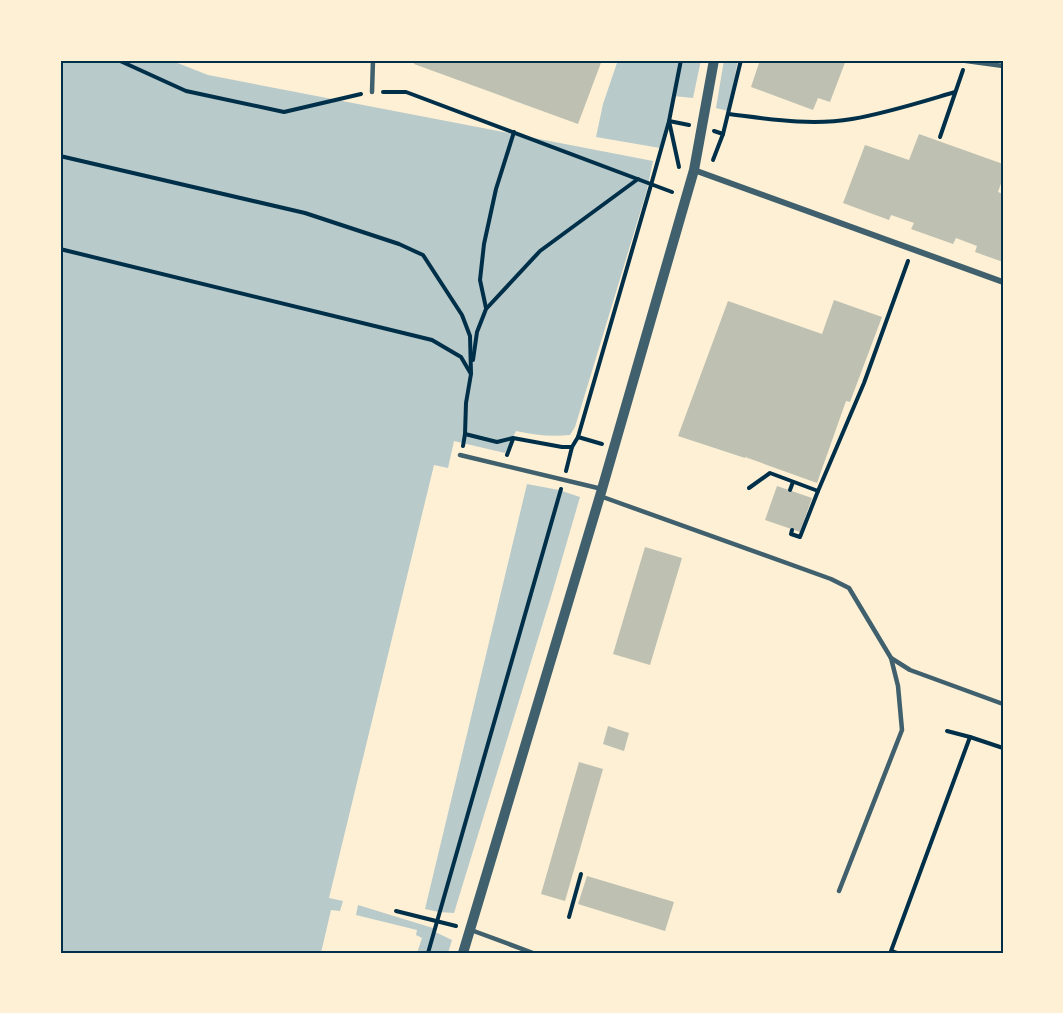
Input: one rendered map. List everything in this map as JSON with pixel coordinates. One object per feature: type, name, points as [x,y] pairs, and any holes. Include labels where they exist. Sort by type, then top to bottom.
[{"type":"street","points":[[463,953],[601,492],[694,170],[714,60]]},
{"type":"street","points":[[694,170],[1003,282]]},
{"type":"lane","points":[[372,92],[373,60]]},
{"type":"lane","points":[[959,60],[1003,66]]},
{"type":"lane","points":[[460,456],[563,480],[601,492],[831,579],[849,588],[891,658],[898,686],[902,729],[839,891]]},
{"type":"lane","points":[[891,658],[910,670],[1003,704]]},
{"type":"lane","points":[[470,930],[533,953]]},
{"type":"path","points":[[118,60],[186,91],[284,112],[372,92],[406,92],[686,197]]},
{"type":"path","points":[[428,953],[572,447],[578,437],[651,185],[669,121],[681,60]]},
{"type":"path","points":[[707,175],[723,134],[741,60]]},
{"type":"path","points":[[940,137],[966,61]]},
{"type":"path","points":[[728,114],[792,122],[851,119],[878,114],[955,92]]},
{"type":"path","points":[[669,121],[701,127]]},
{"type":"path","points":[[669,121],[686,197]]},
{"type":"path","points":[[486,309],[480,280],[484,244],[496,189],[514,132]]},
{"type":"path","points":[[60,156],[305,213],[399,244],[423,255],[462,315],[470,336],[471,374]]},
{"type":"path","points":[[572,447],[513,438],[497,442],[465,434],[466,403],[477,332],[486,309],[540,251],[638,178]]},
{"type":"path","points":[[60,249],[432,340],[461,357],[471,374]]},
{"type":"path","points":[[792,530],[791,534],[800,537],[864,383],[912,249]]},
{"type":"path","points":[[578,437],[614,447]]},
{"type":"path","points":[[749,488],[770,473],[818,491]]},
{"type":"path","points":[[790,490],[793,482]]},
{"type":"path","points":[[947,731],[1003,748]]},
{"type":"path","points":[[897,953],[891,951],[970,737]]},
{"type":"path","points":[[569,916],[581,874]]},
{"type":"path","points":[[396,911],[470,930]]},
{"type":"shaded area","points":[[60,60],[170,60],[208,75],[653,161],[647,190],[575,427],[570,435],[556,436],[516,431],[505,453],[454,441],[448,468],[434,465],[329,898],[343,901],[340,911],[331,910],[321,953],[60,953]]},
{"type":"shaded area","points":[[618,60],[701,60],[693,98],[673,96],[660,148],[596,137],[603,104]]},
{"type":"shaded area","points":[[724,60],[738,60],[728,111],[716,108]]},
{"type":"shaded area","points":[[527,484],[580,497],[454,913],[425,909]]},
{"type":"shaded area","points":[[358,905],[433,928],[433,931],[452,940],[448,953],[417,953],[422,938],[416,935],[417,930],[356,915]]},
{"type":"building","points":[[415,60],[602,60],[578,124],[414,64]]},
{"type":"building","points":[[760,60],[846,60],[830,102],[818,98],[813,110],[751,87]]},
{"type":"building","points":[[919,134],[1003,164],[1003,178],[998,192],[1003,194],[1003,262],[975,252],[977,246],[956,238],[953,244],[911,229],[914,223],[891,215],[889,220],[843,203],[865,145],[909,160]]},
{"type":"building","points":[[834,300],[882,317],[850,402],[846,401],[817,483],[678,436],[728,301],[822,334]]},
{"type":"building","points":[[777,486],[812,498],[800,532],[765,520]]},
{"type":"building","points":[[645,547],[682,558],[650,665],[613,654]]},
{"type":"building","points":[[608,726],[629,733],[624,751],[603,744]]},
{"type":"building","points":[[579,762],[603,769],[565,901],[541,894]]},
{"type":"building","points":[[587,876],[674,902],[665,931],[578,904]]}]
